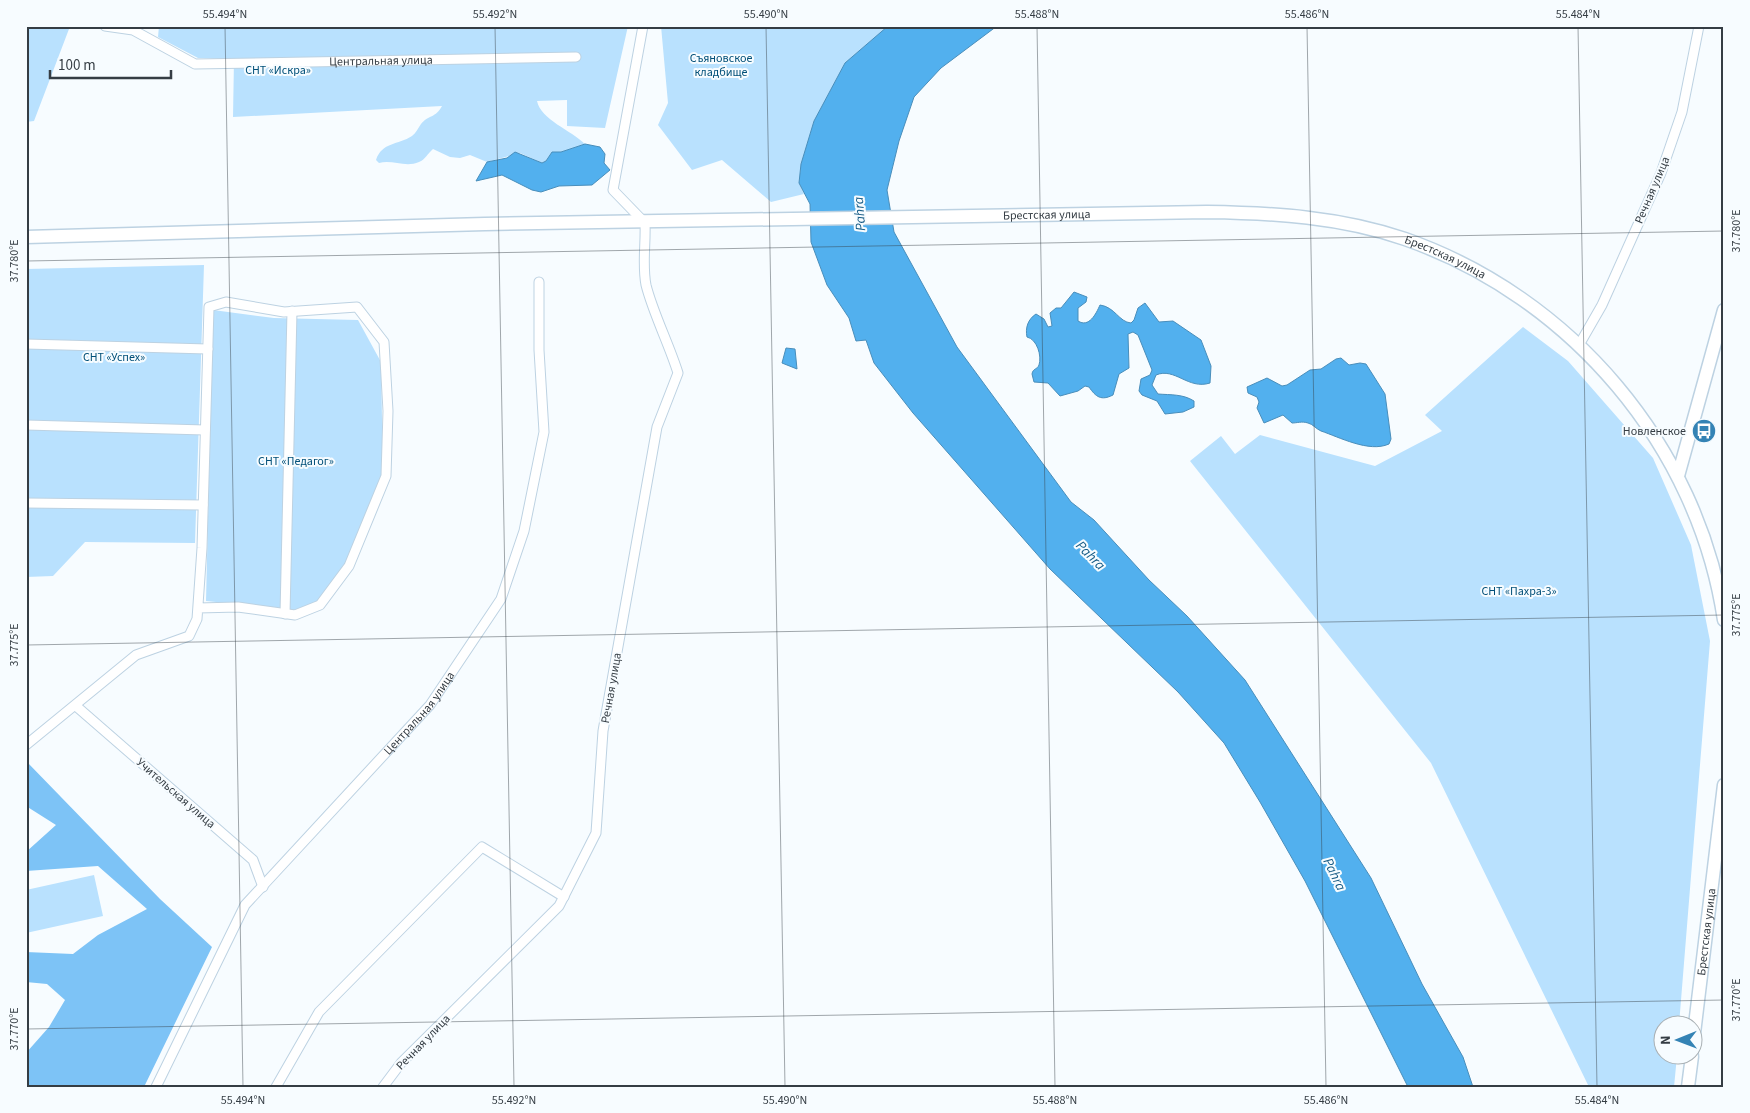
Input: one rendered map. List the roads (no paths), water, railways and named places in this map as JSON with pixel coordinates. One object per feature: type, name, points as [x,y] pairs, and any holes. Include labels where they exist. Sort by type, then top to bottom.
[{"type":"main road","name":"Брестская улица","points":[[26,237],[485,224],[645,223],[975,215],[1248,213],[1296,216],[1340,222],[1405,239],[1473,270],[1510,292],[1546,317],[1579,345],[1617,386],[1641,416],[1678,476],[1701,526],[1712,564],[1724,620]]},
{"type":"main road","points":[[1678,476],[1724,310]]},
{"type":"main road","name":"Брестская улица","points":[[1696,1016],[1724,785]]},
{"type":"main road","points":[[1688,1087],[1691,1066]]},
{"type":"street","name":"Центральная улица","points":[[105,26],[133,30],[195,64],[576,57]]},
{"type":"street","points":[[644,26],[613,190],[645,223]]},
{"type":"street","name":"Речная улица","points":[[1579,345],[1602,305],[1661,173],[1682,112],[1700,26]]},
{"type":"street","name":"Речная улица","points":[[384,1087],[401,1062],[559,906],[596,833],[603,731],[658,427],[678,373],[646,286],[643,266],[646,240],[645,223]]},
{"type":"street","name":"Центральная улица","points":[[156,1087],[246,905],[430,705],[501,599],[524,531],[544,432],[539,350],[539,282]]},
{"type":"street","points":[[26,745],[136,656],[189,636],[197,619],[203,505],[209,307],[226,302],[292,311],[357,308],[384,342],[388,411],[386,476],[349,566],[320,604],[295,615],[238,607],[198,608]]},
{"type":"street","points":[[285,614],[292,311]]},
{"type":"street","points":[[26,344],[208,349]]},
{"type":"street","points":[[26,425],[205,430]]},
{"type":"street","points":[[26,503],[203,505]]},
{"type":"street","name":"Учительская улица","points":[[76,706],[253,860],[263,887]]},
{"type":"street","points":[[276,1087],[319,1012],[482,847],[564,897]]},
{"type":"water","name":"Pahra","points":[[888,26],[997,26],[941,68],[914,97],[899,141],[887,190],[894,232],[957,347],[1071,502],[1094,520],[1149,580],[1187,616],[1245,680],[1371,878],[1422,984],[1463,1057],[1473,1087],[1408,1087],[1305,881],[1224,743],[1178,692],[1050,569],[913,413],[874,363],[866,340],[856,341],[849,318],[827,285],[811,242],[810,204],[799,183],[801,164],[814,121],[845,63]]},
{"type":"water","points":[[585,144],[600,147],[605,154],[604,163],[610,170],[592,185],[559,186],[541,192],[532,190],[502,175],[476,181],[487,162],[507,158],[515,152],[542,163],[546,161],[552,152],[561,152]]},
{"type":"water","points":[[1074,292],[1087,297],[1086,302],[1078,308],[1078,321],[1082,323],[1092,319],[1100,305],[1105,306],[1123,320],[1131,323],[1138,308],[1145,303],[1159,322],[1173,321],[1201,340],[1211,366],[1210,383],[1195,384],[1163,373],[1156,375],[1152,385],[1158,394],[1177,395],[1194,401],[1194,407],[1183,412],[1165,414],[1157,401],[1142,395],[1139,391],[1141,379],[1150,375],[1152,370],[1138,335],[1133,332],[1128,334],[1129,368],[1119,374],[1113,395],[1102,398],[1085,386],[1078,391],[1060,396],[1048,383],[1034,382],[1032,374],[1039,365],[1040,357],[1036,344],[1031,338],[1027,337],[1026,330],[1028,324],[1036,314],[1044,319],[1048,327],[1052,326],[1050,313],[1056,308],[1061,308]]},
{"type":"water","points":[[786,348],[795,349],[797,369],[782,363]]},
{"type":"water","points":[[1341,358],[1349,365],[1366,364],[1385,394],[1391,439],[1389,444],[1372,447],[1354,443],[1321,431],[1304,422],[1292,423],[1283,415],[1264,423],[1257,408],[1259,402],[1257,397],[1248,393],[1247,387],[1267,378],[1282,386],[1287,385],[1310,370],[1321,369],[1336,359]]},
{"type":"place","name":"Новленское","points":[[1704,431]]},
{"type":"park label","name":"Съяновское кладбище","points":[[721,65]]},
{"type":"park label","name":"СНТ «Искра»","points":[[278,70]]},
{"type":"park label","name":"СНТ «Успех»","points":[[114,357]]},
{"type":"park label","name":"СНТ «Педагог»","points":[[296,461]]},
{"type":"park label","name":"СНТ «Пахра-3»","points":[[1519,591]]}]
